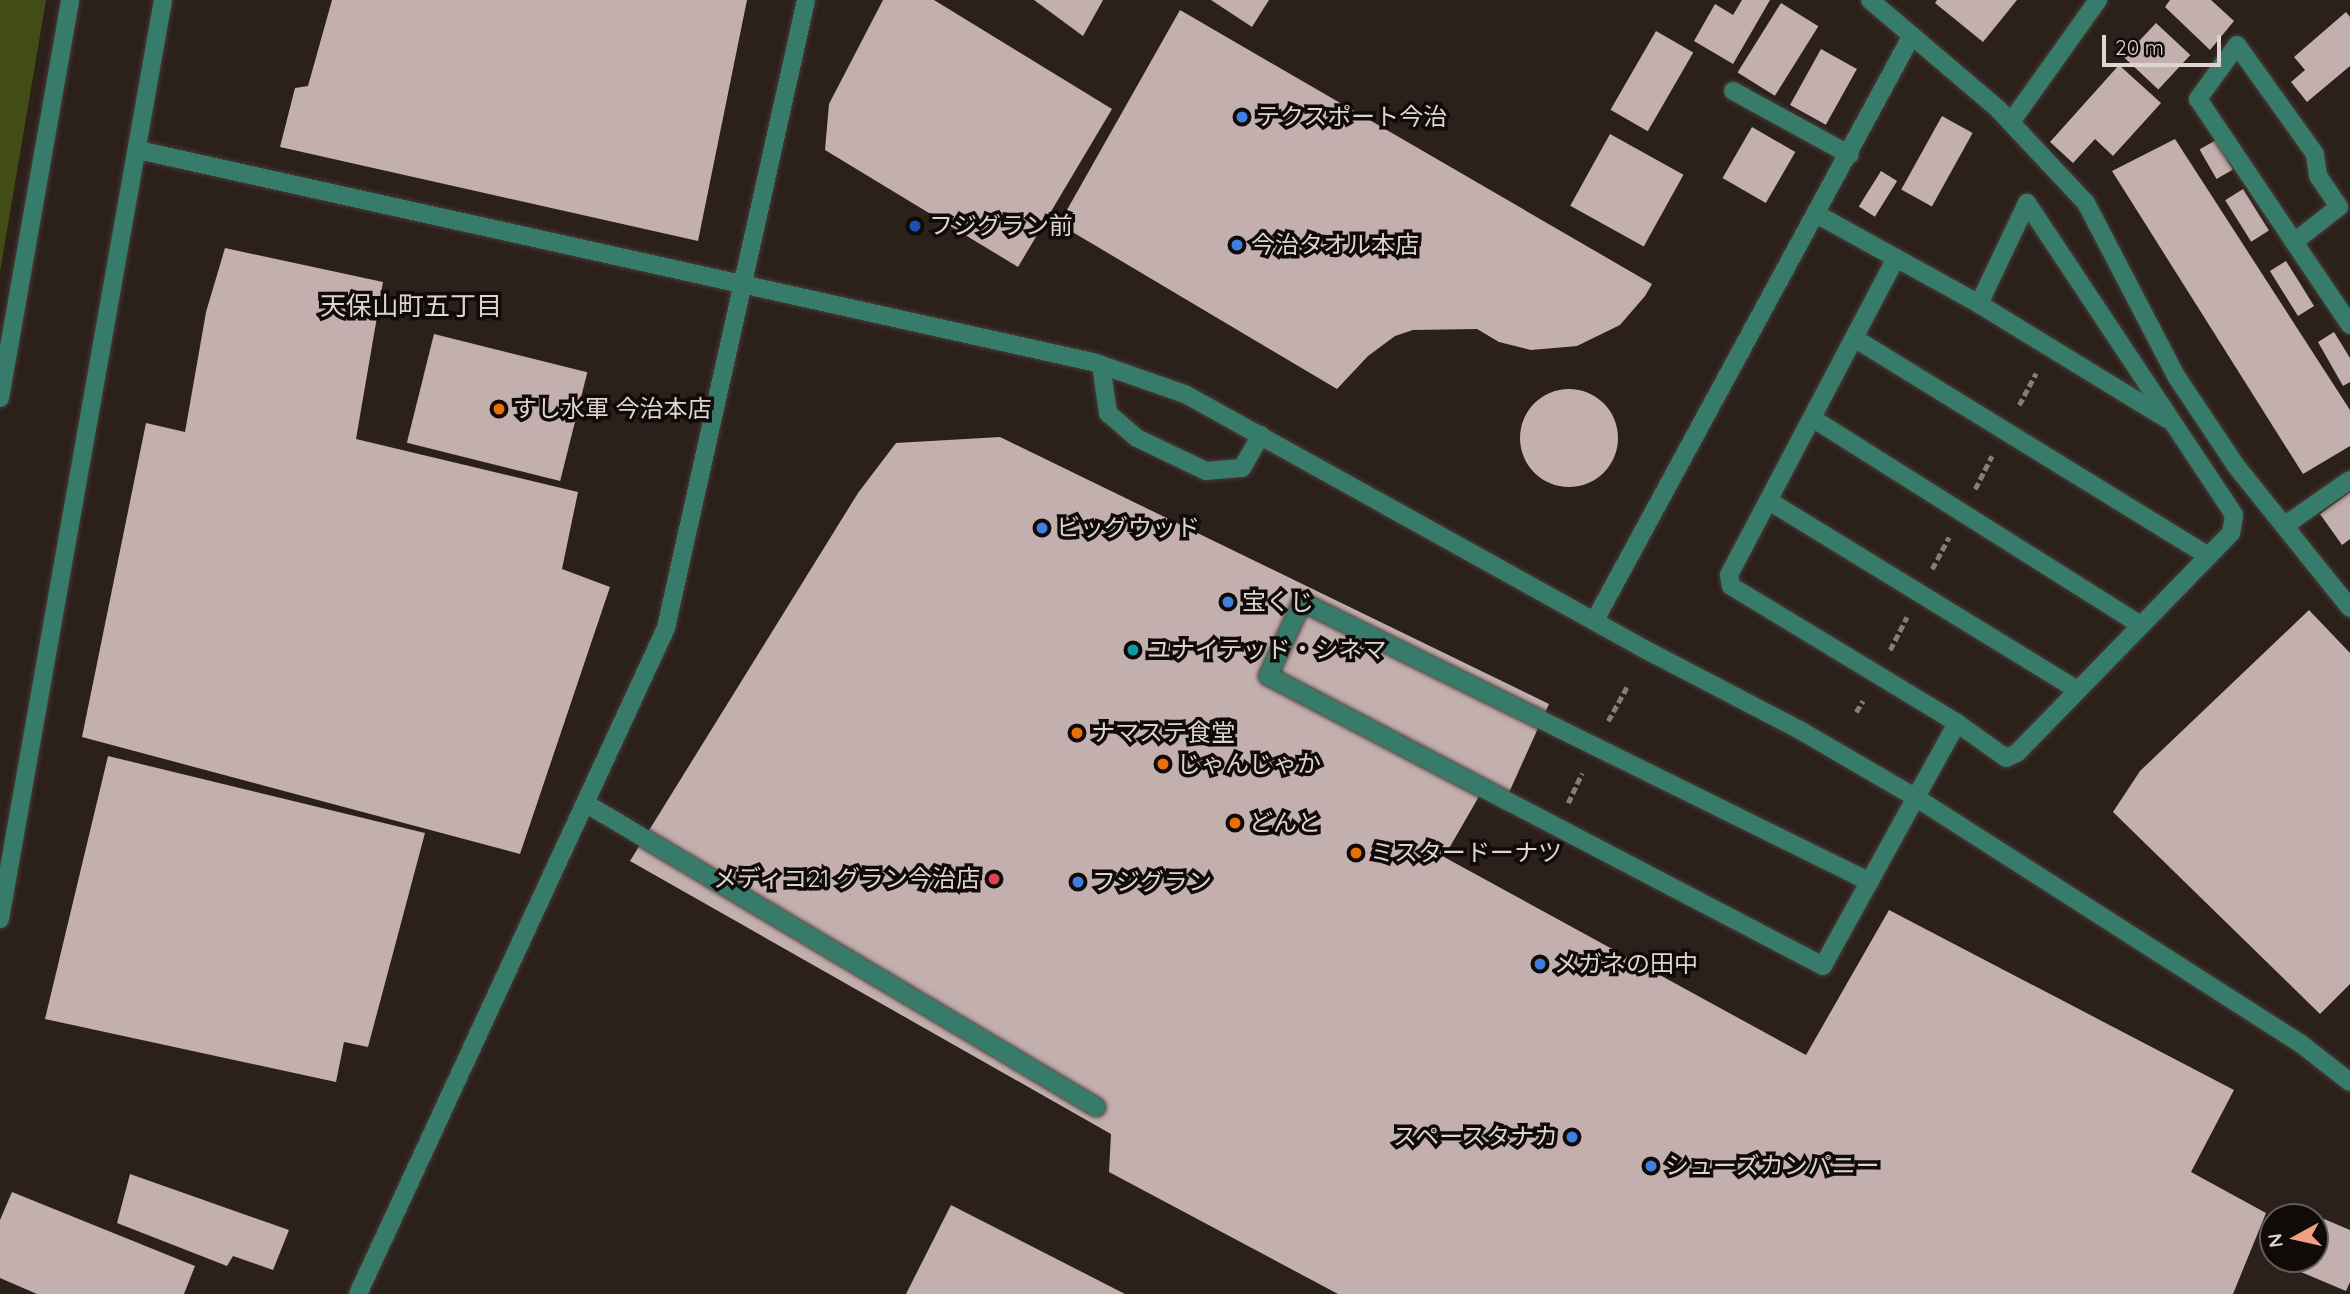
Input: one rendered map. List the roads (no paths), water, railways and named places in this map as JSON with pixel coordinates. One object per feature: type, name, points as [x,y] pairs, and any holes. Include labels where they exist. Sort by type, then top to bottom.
[{"type":"street","points":[[0,398],[70,0]]},
{"type":"street","points":[[0,917],[163,0]]},
{"type":"street","points":[[358,1294],[666,628],[806,0]]},
{"type":"street","points":[[1870,0],[2011,122],[2086,203],[2176,376],[2236,466],[2350,608]]},
{"type":"street","points":[[2011,122],[2098,0]]},
{"type":"street","points":[[1595,620],[1818,215],[1911,37]]},
{"type":"street","points":[[2294,242],[2339,207],[2318,176],[2315,153],[2237,45],[2198,99],[2294,242],[2350,325]]},
{"type":"street","points":[[1733,91],[1850,155]]},
{"type":"street","points":[[138,150],[1101,365],[1185,394],[1798,729],[1915,797],[2301,1044],[2350,1082]]},
{"type":"street","points":[[1896,258],[1729,575],[1731,586],[1957,723],[2006,758],[2017,753],[2231,533],[2234,515],[2027,203],[1979,304]]},
{"type":"street","points":[[1818,215],[1979,304],[2173,423]]},
{"type":"street","points":[[1854,338],[2208,556]]},
{"type":"street","points":[[1101,365],[1108,413],[1137,438],[1206,471],[1241,468],[1262,435]]},
{"type":"street","points":[[1812,418],[2141,625]]},
{"type":"street","points":[[2284,526],[2350,480]]},
{"type":"street","points":[[1769,501],[2078,690]]},
{"type":"street","points":[[1870,882],[1302,602],[1268,676],[1824,966],[1870,882],[1915,797],[1957,723]]},
{"type":"street","points":[[585,803],[1096,1107]]},
{"type":"place","name":"テクスポート今治","points":[[1242,117]]},
{"type":"place","name":"フジグラン前","points":[[915,226]]},
{"type":"place","name":"今治タオル本店","points":[[1237,245]]},
{"type":"place","name":"すし水軍 今治本店","points":[[499,409]]},
{"type":"place","name":"ビッグウッド","points":[[1042,528]]},
{"type":"place","name":"宝くじ","points":[[1228,602]]},
{"type":"place","name":"ユナイテッド・シネマ","points":[[1133,650]]},
{"type":"place","name":"ナマステ食堂","points":[[1077,733]]},
{"type":"place","name":"じゃんじゃか","points":[[1163,764]]},
{"type":"place","name":"どんと","points":[[1235,823]]},
{"type":"place","name":"ミスタードーナツ","points":[[1356,853]]},
{"type":"place","name":"メディコ21 グラン今治店","points":[[994,879]]},
{"type":"place","name":"フジグラン","points":[[1078,882]]},
{"type":"place","name":"メガネの田中","points":[[1540,964]]},
{"type":"place","name":"スペースタナカ","points":[[1572,1137]]},
{"type":"place","name":"シューズカンパニー","points":[[1651,1166]]},
{"type":"district","name":"天保山町五丁目","points":[[411,306]]}]
